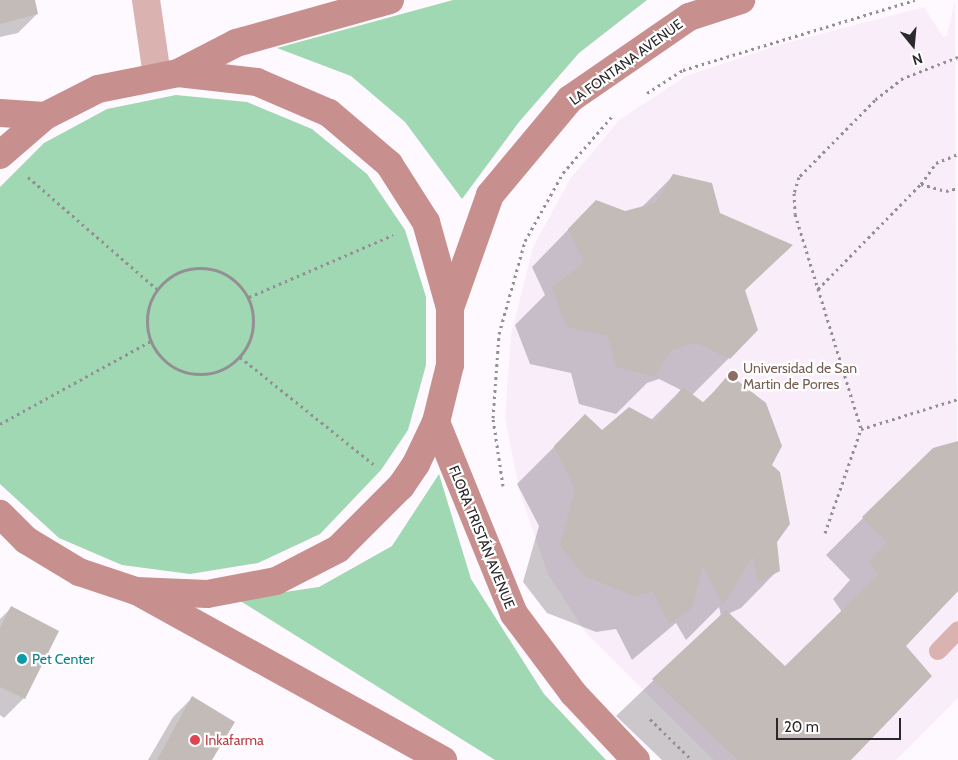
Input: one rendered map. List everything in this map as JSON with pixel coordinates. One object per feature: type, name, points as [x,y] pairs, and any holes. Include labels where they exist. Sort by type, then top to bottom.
[{"type":"main road","points":[[1,154],[45,116],[98,89],[167,74],[236,43],[390,0]]},
{"type":"main road","name":"LA FONTANA AVENUE","points":[[450,308],[490,195],[570,100],[689,17],[741,0]]},
{"type":"main road","points":[[136,590],[207,594],[276,580],[338,548],[401,486],[436,422],[450,366],[450,308],[426,222],[389,164],[329,113],[257,82],[167,74]]},
{"type":"main road","points":[[0,113],[45,116]]},
{"type":"main road","name":"FLORA TRISTÁN AVENUE","points":[[436,422],[514,614],[573,693],[636,760]]},
{"type":"main road","points":[[0,514],[26,540]]},
{"type":"main road","points":[[0,528],[26,540],[79,572],[136,590],[443,760]]},
{"type":"street","points":[[146,0],[167,74]]},
{"type":"lane","points":[[938,651],[958,630]]},
{"type":"path","points":[[637,99],[683,70],[915,0]]},
{"type":"path","points":[[825,533],[861,429],[794,214],[794,193],[799,177],[903,78],[958,57]]},
{"type":"path","points":[[504,494],[493,418],[499,334],[525,241],[563,173],[622,109]]},
{"type":"path","points":[[1,154],[157,290]]},
{"type":"path","points":[[818,289],[921,184],[936,163],[958,154]]},
{"type":"path","points":[[921,184],[946,191],[958,188]]},
{"type":"path","points":[[249,297],[426,222]]},
{"type":"path","points":[[205,268],[230,276],[249,297],[253,328],[240,357],[228,367],[198,374],[170,364],[150,341],[147,315],[157,290],[178,272],[205,268]]},
{"type":"path","points":[[0,424],[150,341]]},
{"type":"path","points":[[240,357],[401,486]]},
{"type":"path","points":[[861,429],[958,399]]},
{"type":"path","points":[[642,711],[692,760]]},
{"type":"shaded area","name":"Universidad de San Martin de Porres","points":[[955,0],[958,698],[896,760],[714,760],[586,633],[548,574],[520,493],[505,418],[511,335],[533,247],[570,179],[619,120],[686,76],[782,44],[924,7],[943,37],[947,36]]},
{"type":"green space","points":[[453,0],[647,0],[579,53],[519,122],[462,199],[405,122],[351,76],[277,48]]},
{"type":"green space","points":[[176,95],[247,102],[312,129],[367,174],[405,230],[426,297],[426,365],[408,430],[381,470],[320,534],[258,563],[190,574],[122,565],[59,538],[0,484],[0,187],[44,143],[107,109]]},
{"type":"green space","points":[[439,474],[471,579],[544,694],[606,760],[495,760],[237,599],[319,587],[392,546]]},
{"type":"building","points":[[0,0],[35,0],[38,14],[0,24]]},
{"type":"building","points":[[673,174],[712,183],[720,213],[793,245],[745,290],[758,330],[730,359],[696,343],[672,350],[654,377],[616,367],[608,336],[566,327],[552,287],[584,262],[568,229],[596,200],[625,211],[655,203]]},
{"type":"building","points":[[729,374],[766,403],[782,446],[772,465],[780,472],[790,524],[777,542],[780,571],[758,582],[753,557],[723,605],[703,566],[692,608],[669,624],[653,592],[634,596],[584,576],[560,545],[575,489],[554,446],[585,414],[602,430],[629,407],[655,421],[683,387],[704,403]]},
{"type":"building","points":[[958,441],[958,591],[906,646],[932,676],[851,760],[738,760],[652,679],[726,610],[785,666],[878,575],[869,562],[886,542],[862,517],[933,448]]},
{"type":"building","name":"Pet Center","points":[[11,606],[59,631],[25,699],[0,687],[0,628]]},
{"type":"building","name":"Inkafarma","points":[[192,696],[235,722],[212,760],[157,760]]},
{"type":"place","name":"Universidad de San Martin de Porres","points":[[733,376]]},
{"type":"place","name":"Pet Center","points":[[22,659]]},
{"type":"place","name":"Inkafarma","points":[[195,740]]}]
